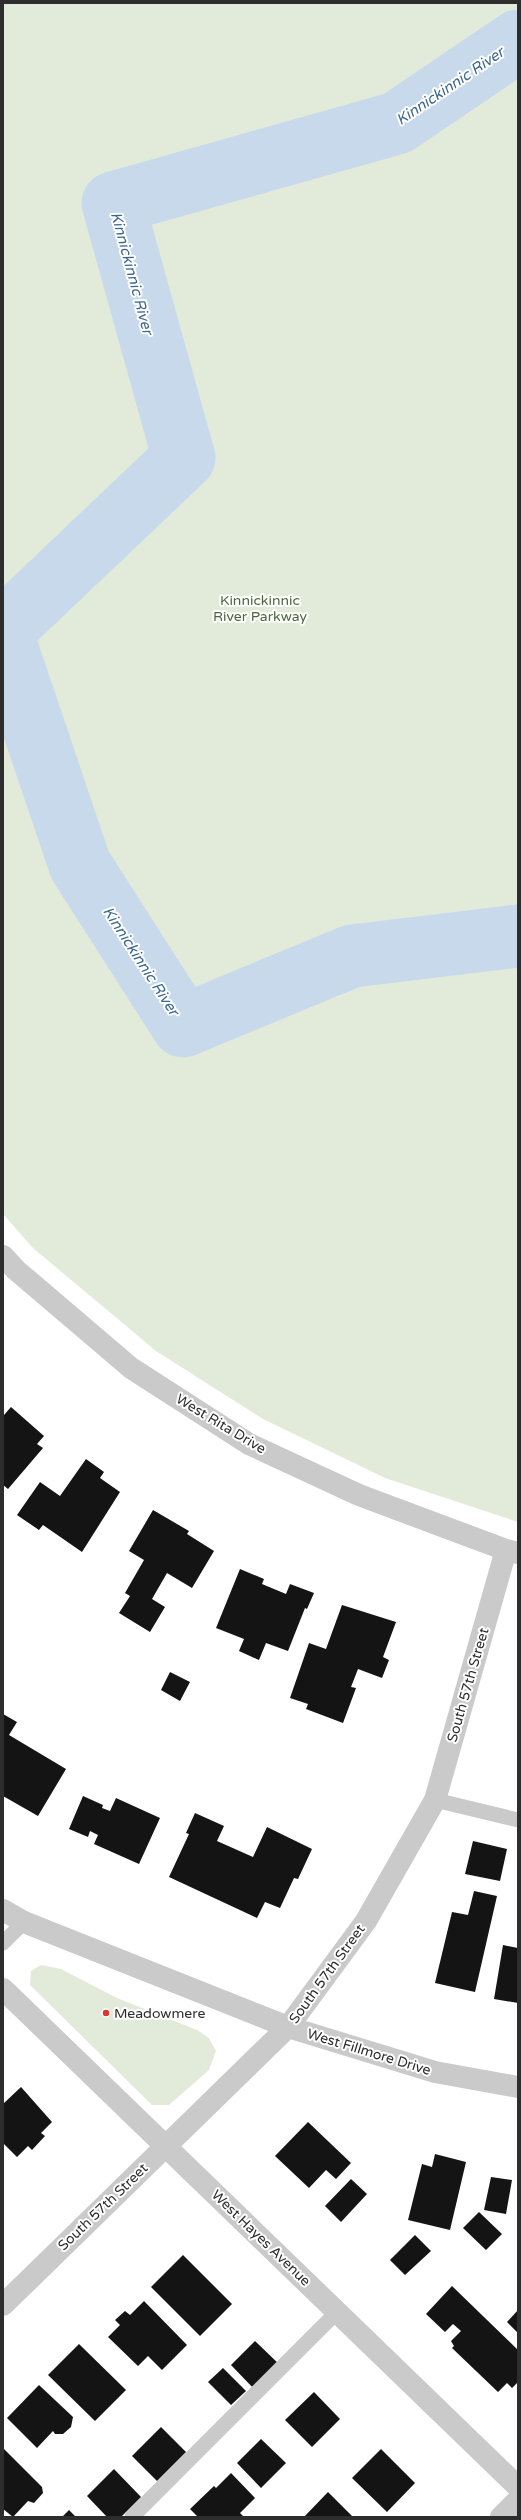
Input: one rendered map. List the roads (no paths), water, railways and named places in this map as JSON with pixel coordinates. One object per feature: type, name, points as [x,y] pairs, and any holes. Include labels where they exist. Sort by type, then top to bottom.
[{"type":"street","name":"West Rita Drive","points":[[3,1256],[16,1270],[131,1368],[249,1444],[359,1495],[512,1551]]},
{"type":"street","name":"South 57th Street","points":[[3,2305],[288,2027],[366,1921],[435,1800],[512,1551]]},
{"type":"street","name":"West Fillmore Drive","points":[[3,1910],[24,1922],[288,2027],[435,2072],[518,2087]]},
{"type":"street","name":"West Hayes Avenue","points":[[3,1989],[338,2311],[518,2487]]},
{"type":"street","points":[[501,2517],[518,2500]]},
{"type":"lane","points":[[435,1800],[518,1820]]},
{"type":"lane","points":[[3,1943],[24,1922]]},
{"type":"lane","points":[[132,2517],[338,2311]]},
{"type":"waterway","name":"Kinnickinnic River","points":[[3,630],[184,458],[113,203],[397,123],[518,41]]},
{"type":"waterway","name":"Kinnickinnic River","points":[[3,637],[80,865],[183,1026],[352,956],[518,936]]},
{"type":"place","name":"Meadowmere","points":[[106,2013]]},
{"type":"park label","name":"Kinnickinnic River Parkway","points":[[260,608]]}]
